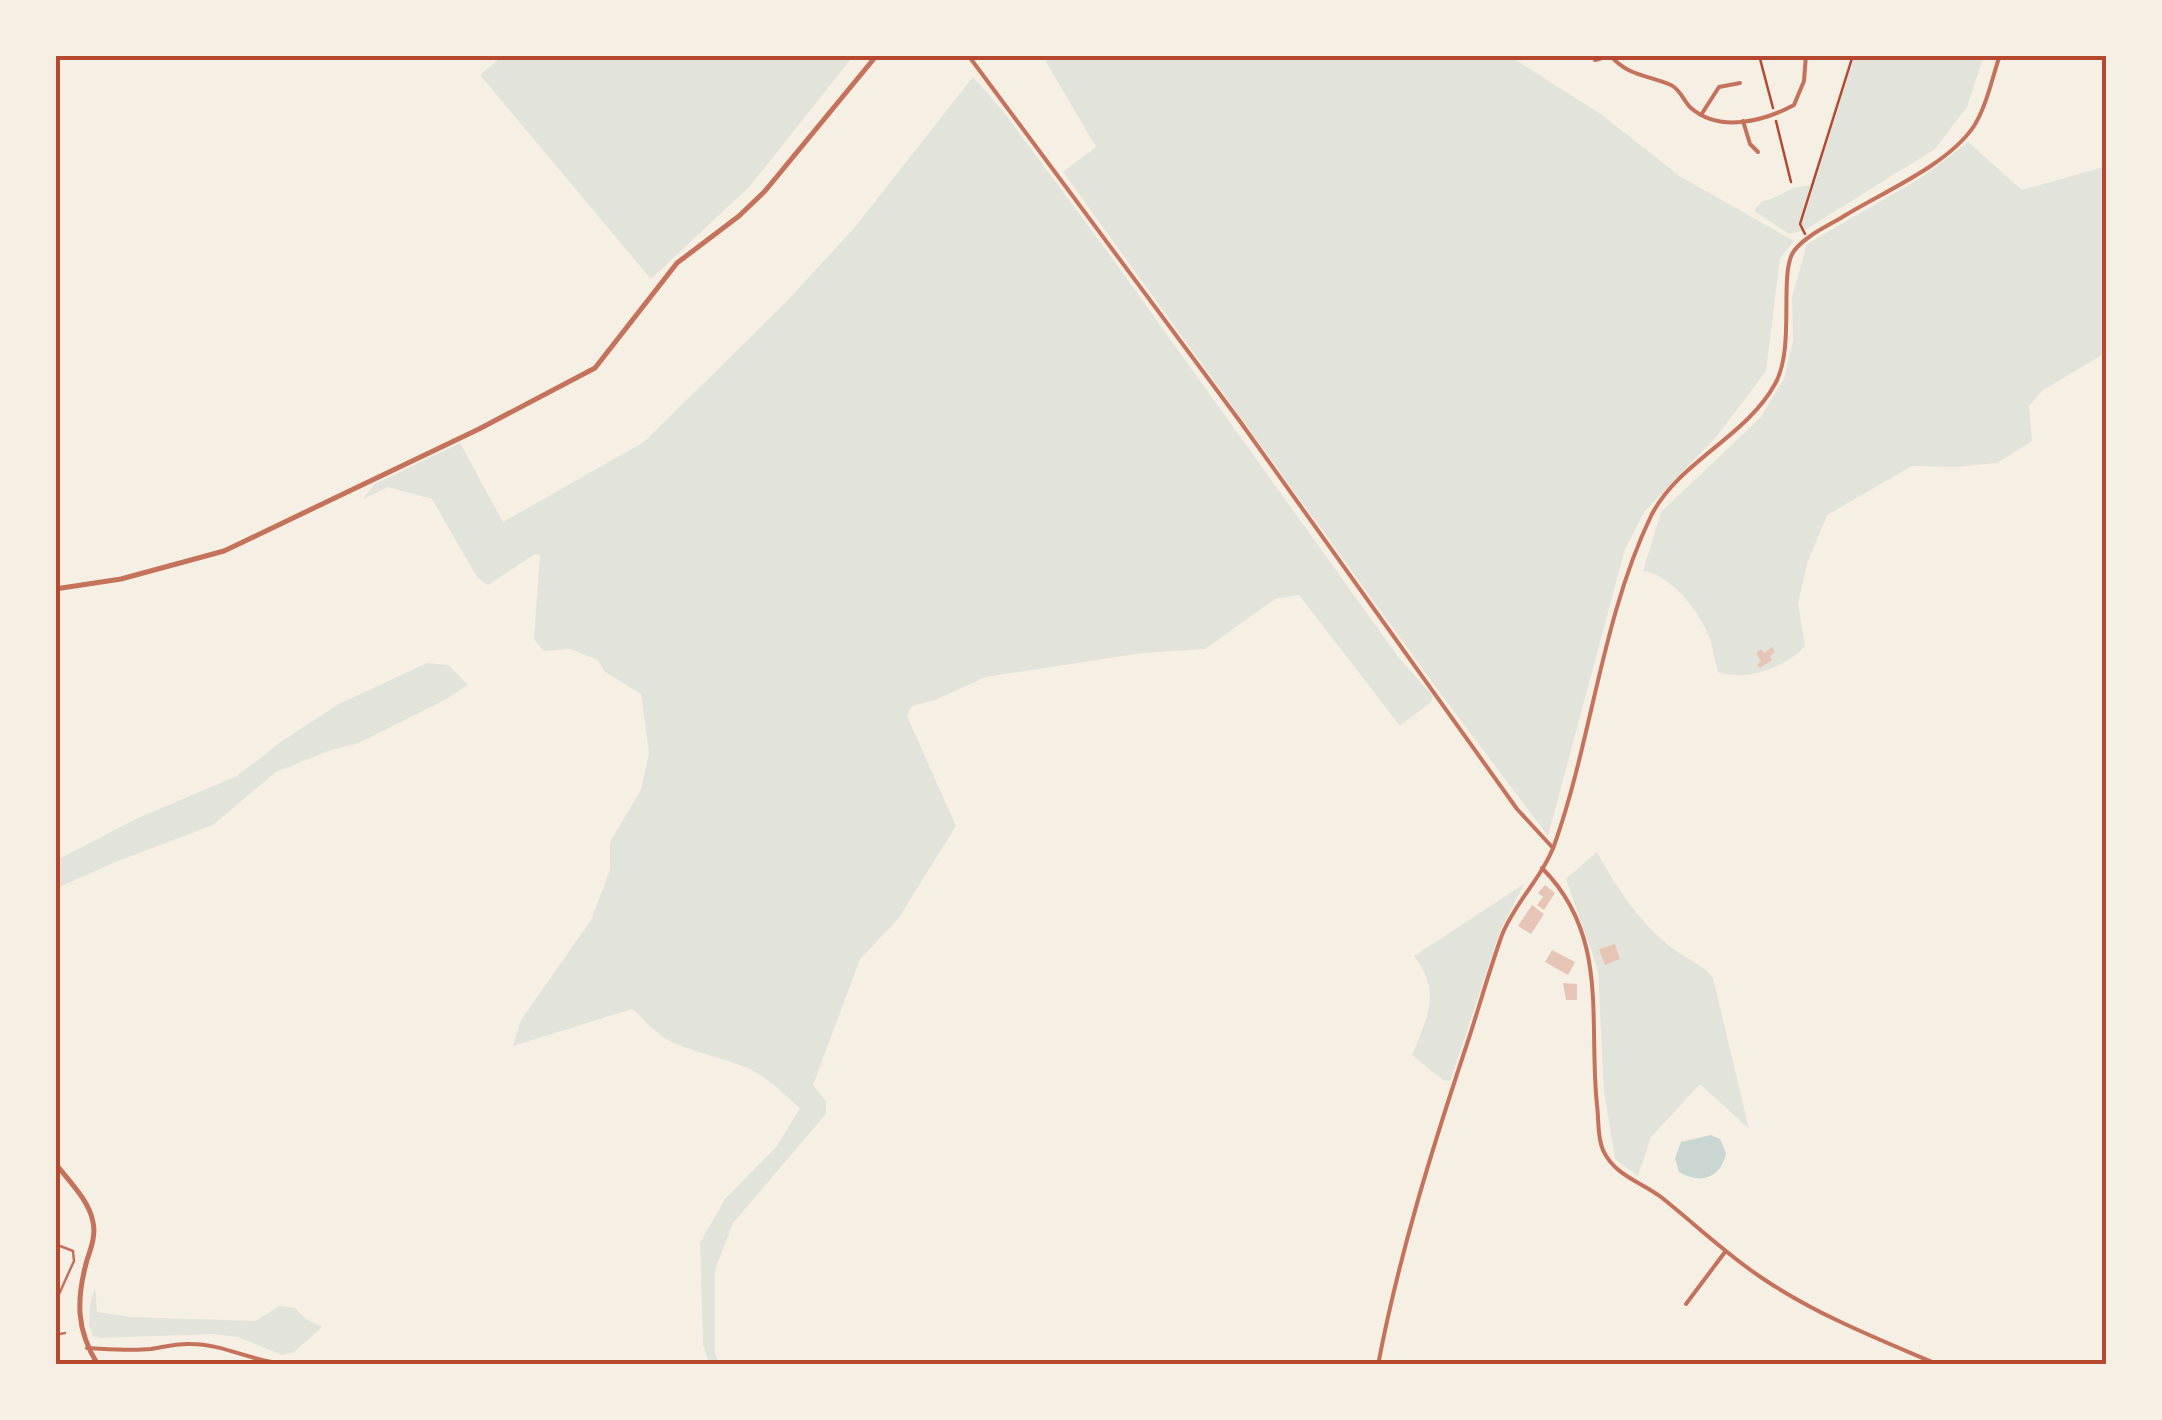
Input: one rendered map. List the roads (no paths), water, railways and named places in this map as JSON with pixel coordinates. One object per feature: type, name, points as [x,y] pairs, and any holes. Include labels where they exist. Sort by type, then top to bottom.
[{"type":"street","points":[[55,589],[121,580],[224,551],[479,429],[594,368],[677,263],[740,216],[877,55]]},
{"type":"street","points":[[968,55],[1250,436],[1517,809],[1553,848]]},
{"type":"street","points":[[1594,60],[1610,55],[1630,72],[1672,86],[1691,108],[1721,123],[1744,121],[1794,105],[1804,81],[1806,55]]},
{"type":"street","points":[[1378,1365],[1419,1194],[1494,960],[1504,931],[1553,848],[1605,656],[1652,513],[1670,490],[1764,401],[1778,380],[1788,329],[1788,265],[1794,251],[1920,174],[1972,129],[2000,55]]},
{"type":"street","points":[[1701,115],[1719,87],[1740,83]]},
{"type":"street","points":[[1744,121],[1750,144],[1758,152]]},
{"type":"street","points":[[1542,868],[1566,896],[1592,968],[1596,1005],[1594,1076],[1602,1148],[1610,1163],[1658,1195],[1725,1252],[1805,1306],[1939,1365]]},
{"type":"street","points":[[55,1163],[90,1212],[94,1224],[78,1312],[79,1328],[98,1365]]},
{"type":"street","points":[[1686,1304],[1725,1252]]},
{"type":"street","points":[[87,1348],[147,1350],[189,1343],[220,1347],[255,1359],[301,1362]]},
{"type":"lane","points":[[55,1244],[72,1251],[74,1261],[55,1303]]},
{"type":"lane","points":[[55,1335],[65,1333]]}]
